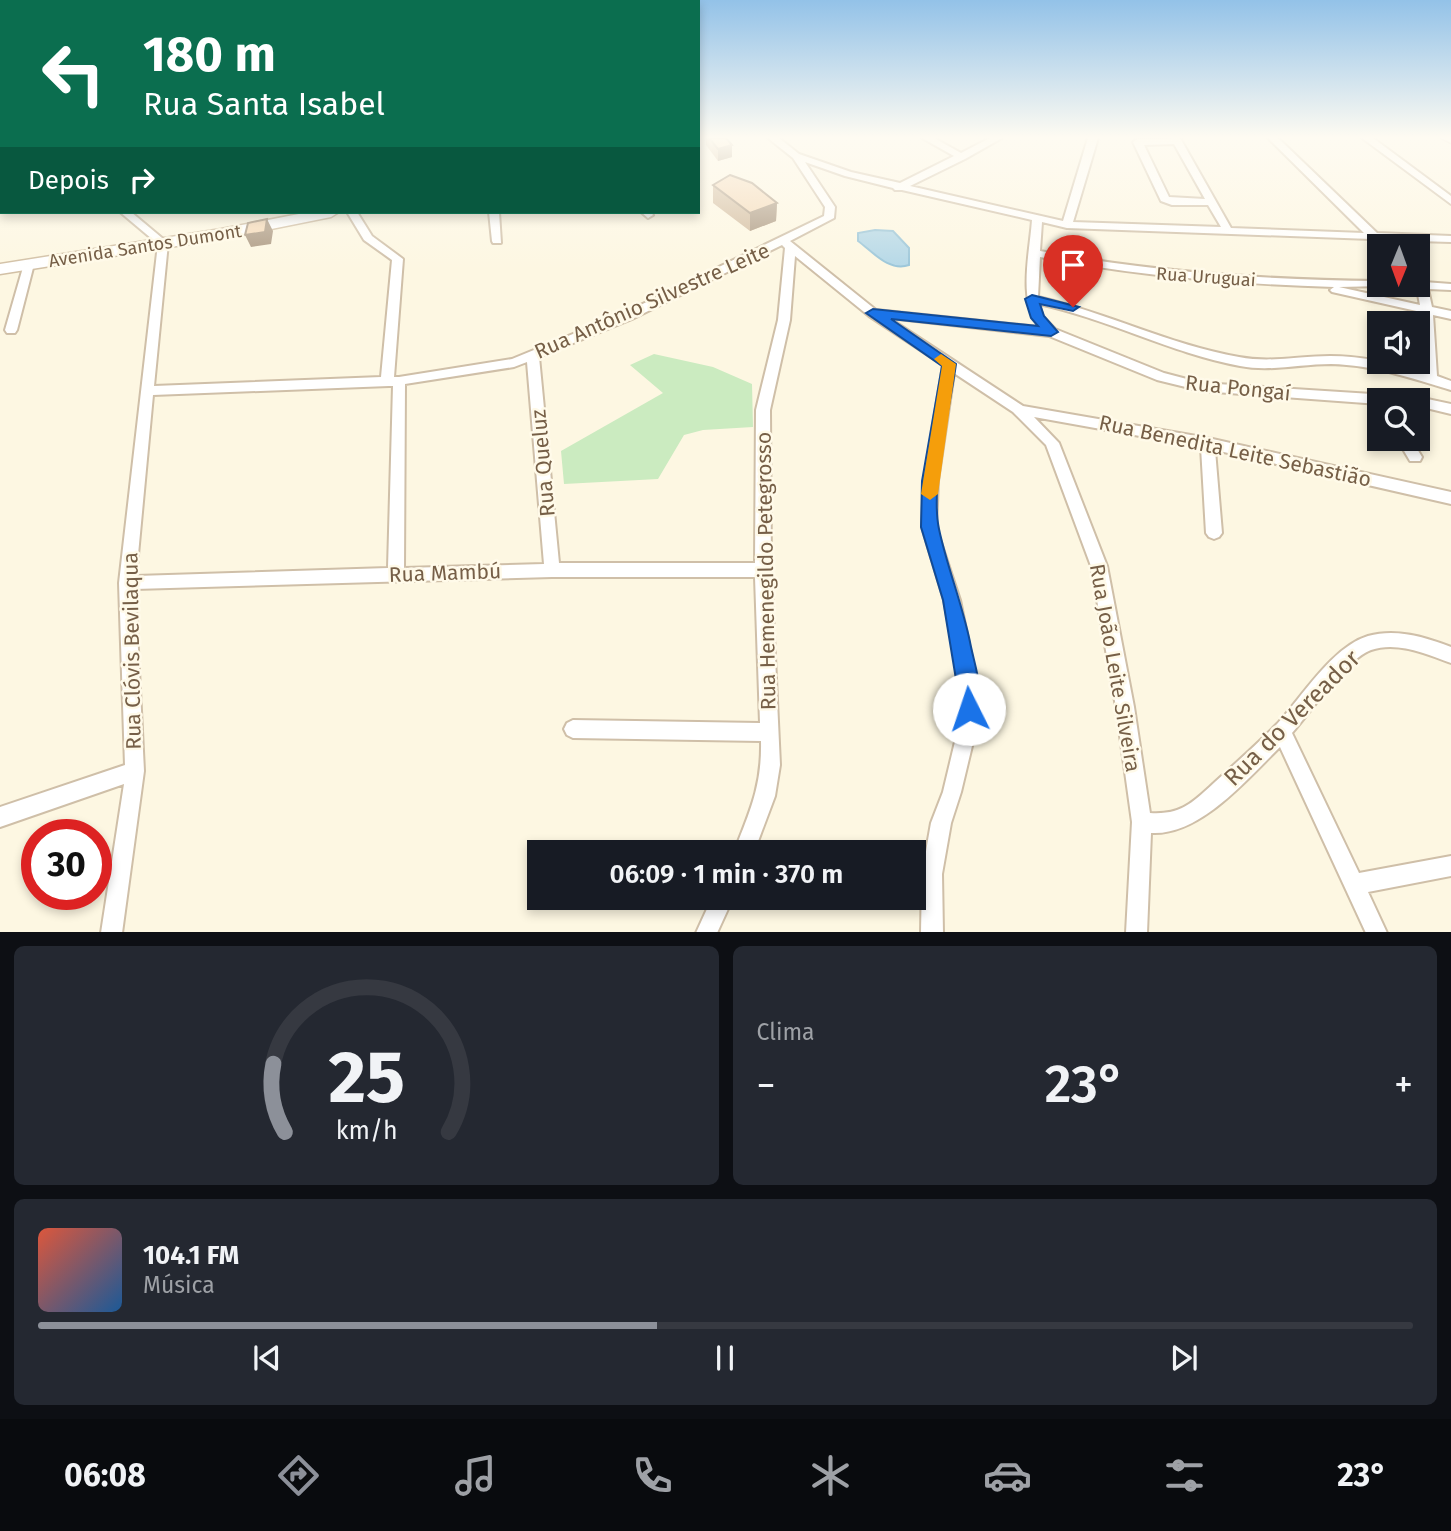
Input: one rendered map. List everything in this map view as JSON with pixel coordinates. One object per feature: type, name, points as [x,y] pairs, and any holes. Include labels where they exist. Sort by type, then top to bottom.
[{"type":"main road","name":"Avenida Santos Dumont","points":[[0,269],[320,214]]},
{"type":"street","name":"Rua Antônio Silvestre Leite","points":[[146,391],[393,382],[488,370],[533,356],[787,244],[821,223],[831,214],[814,181]]},
{"type":"street","points":[[877,181],[1067,225],[1367,236]]},
{"type":"street","points":[[898,188],[911,181]]},
{"type":"street","points":[[1067,225],[1080,181]]},
{"type":"street","points":[[1157,181],[1165,199],[1172,202],[1211,202]]},
{"type":"street","points":[[1200,181],[1228,231]]},
{"type":"street","points":[[1319,181],[1374,234]]},
{"type":"street","points":[[1429,181],[1446,193],[1451,201]]},
{"type":"street","points":[[127,214],[163,243]]},
{"type":"street","points":[[353,214],[368,238],[398,259],[393,382],[396,575]]},
{"type":"street","points":[[494,214],[497,242]]},
{"type":"street","points":[[1037,219],[1032,299],[1038,318],[1051,332]]},
{"type":"street","points":[[1430,238],[1451,239]]},
{"type":"street","name":"Rua Clóvis Bevilaqua","points":[[115,930],[135,772],[127,583],[163,243]]},
{"type":"street","points":[[787,244],[873,313],[1018,410]]},
{"type":"street","name":"Rua Hemenegildo Petegrosso","points":[[749,840],[766,796],[771,765],[763,570],[762,410],[783,320],[787,244]]},
{"type":"street","name":"Rua Uruguai","points":[[1034,253],[1132,271],[1322,286],[1367,284]]},
{"type":"street","points":[[11,330],[29,264]]},
{"type":"street","points":[[1430,285],[1451,287]]},
{"type":"street","points":[[1322,286],[1451,315]]},
{"type":"street","points":[[1422,298],[1426,309],[1431,378]]},
{"type":"street","points":[[1032,299],[1091,313],[1202,354],[1239,362],[1268,366],[1329,360],[1354,362],[1431,378],[1451,386]]},
{"type":"street","name":"Rua Pongaí","points":[[873,313],[1051,332],[1178,383],[1236,391],[1367,398]]},
{"type":"street","name":"Rua Queluz","points":[[533,356],[552,570]]},
{"type":"street","points":[[932,932],[932,874],[941,823],[952,792],[968,725],[970,692],[952,600],[933,543],[929,506],[949,364]]},
{"type":"street","points":[[1430,405],[1451,409]]},
{"type":"street","name":"Rua Benedita Leite Sebastião","points":[[1018,410],[1208,443],[1451,498]]},
{"type":"street","name":"Rua João Leite Silveira","points":[[1018,410],[1052,443],[1099,566],[1125,707],[1142,822],[1136,932]]},
{"type":"street","points":[[1208,443],[1214,533]]},
{"type":"street","points":[[1411,451],[1415,457]]},
{"type":"street","name":"Rua Mambú","points":[[127,583],[552,570],[763,570]]},
{"type":"street","name":"Rua do Vereador","points":[[1142,822],[1164,825],[1182,821],[1282,732],[1356,650],[1374,643],[1399,640],[1425,645],[1451,655]]},
{"type":"street","points":[[573,729],[770,732]]},
{"type":"street","points":[[1282,732],[1377,932]]},
{"type":"street","points":[[0,817],[135,772]]},
{"type":"street","points":[[1354,884],[1451,866]]},
{"type":"street","points":[[706,932],[717,910]]},
{"type":"green space","points":[[654,354],[713,367],[752,384],[753,427],[703,430],[684,435],[658,479],[564,484],[561,451],[663,393],[630,365]]},
{"type":"water","points":[[893,231],[909,248],[909,265],[895,266],[888,263],[858,241],[858,233]]},
{"type":"building","points":[[719,181],[748,181],[777,203],[750,213],[713,185]]},
{"type":"building","points":[[267,219],[265,232],[245,235],[248,223]]},
{"type":"slow traffic","points":[[930,494],[949,364],[941,359]]},
{"type":"route","points":[[969,709],[970,692],[952,600],[929,527],[930,481],[949,364],[873,313],[1051,332],[1038,318],[1032,299],[1073,307]]}]
